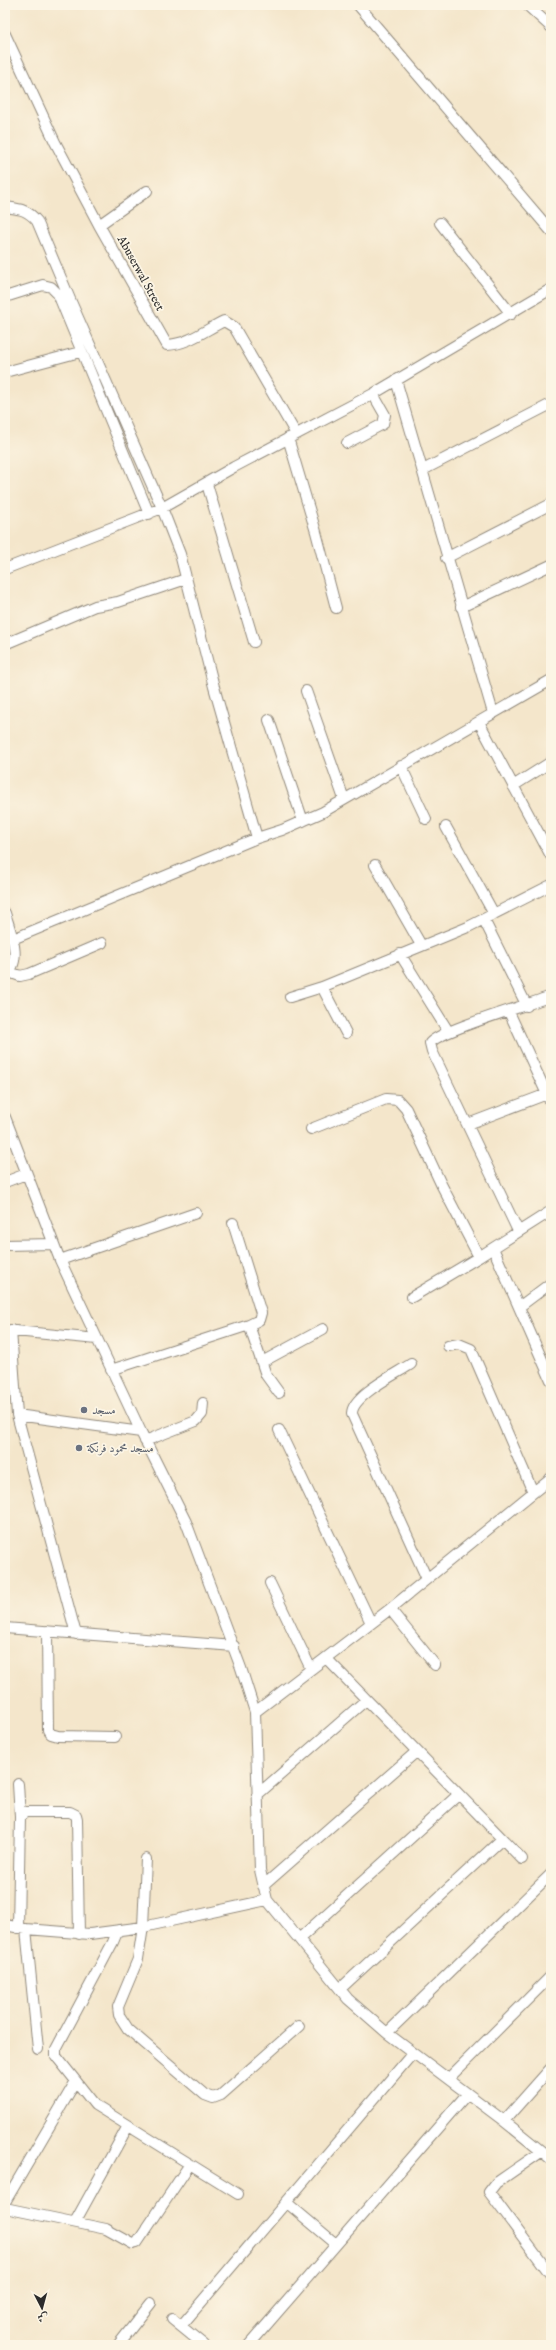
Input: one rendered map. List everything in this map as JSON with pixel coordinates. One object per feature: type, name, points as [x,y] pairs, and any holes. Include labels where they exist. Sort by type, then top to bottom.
[{"type":"street","points":[[358,5],[551,231]]},
{"type":"street","points":[[526,5],[551,27]]},
{"type":"street","name":"Abuserwal Street","points":[[5,34],[56,142],[99,225],[167,345],[179,345],[189,341],[224,321],[234,327],[292,436]]},
{"type":"street","points":[[99,225],[147,191]]},
{"type":"street","points":[[5,207],[22,208],[30,212],[37,221],[162,508],[180,554],[257,838]]},
{"type":"street","points":[[440,223],[511,314]]},
{"type":"street","points":[[5,296],[43,286],[52,287],[58,294],[80,352],[149,514]]},
{"type":"street","points":[[5,568],[162,508],[208,484],[292,436],[373,394],[511,314],[551,289]]},
{"type":"street","points":[[5,372],[80,352]]},
{"type":"street","points":[[396,380],[446,558],[493,714]]},
{"type":"street","points":[[347,443],[383,424],[385,415],[373,394]]},
{"type":"street","points":[[422,470],[551,404]]},
{"type":"street","points":[[292,436],[336,608]]},
{"type":"street","points":[[208,484],[254,642]]},
{"type":"street","points":[[446,558],[551,504]]},
{"type":"street","points":[[461,607],[551,565]]},
{"type":"street","points":[[5,644],[95,606],[118,602],[186,578]]},
{"type":"street","points":[[12,939],[257,838],[303,821],[551,680]]},
{"type":"street","points":[[306,692],[344,799]]},
{"type":"street","points":[[269,720],[303,821]]},
{"type":"street","points":[[479,722],[551,856]]},
{"type":"street","points":[[513,786],[551,762]]},
{"type":"street","points":[[401,766],[426,819]]},
{"type":"street","points":[[446,827],[494,914]]},
{"type":"street","points":[[375,865],[421,945]]},
{"type":"street","points":[[290,996],[322,988],[421,945],[484,920],[551,885]]},
{"type":"street","points":[[5,913],[15,958],[7,973],[20,976],[30,974],[102,943]]},
{"type":"street","points":[[484,920],[527,1006]]},
{"type":"street","points":[[400,954],[448,1031]]},
{"type":"street","points":[[322,988],[346,1033]]},
{"type":"street","points":[[518,1231],[432,1051],[430,1043],[434,1038],[448,1031],[527,1006],[551,996]]},
{"type":"street","points":[[468,1124],[548,1093],[509,1012]]},
{"type":"street","points":[[311,1130],[386,1099],[398,1100],[406,1109],[441,1184],[479,1256]]},
{"type":"street","points":[[5,1117],[53,1244],[143,1437],[186,1522],[234,1646],[255,1712],[260,1870],[267,1900],[340,1989],[387,2033],[504,2121],[551,2159]]},
{"type":"street","points":[[5,1182],[26,1174]]},
{"type":"street","points":[[412,1297],[551,1211]]},
{"type":"street","points":[[60,1260],[196,1213]]},
{"type":"street","points":[[111,1370],[249,1325],[259,1320],[261,1313],[233,1223]]},
{"type":"street","points":[[5,1245],[53,1244]]},
{"type":"street","points":[[493,1248],[551,1380]]},
{"type":"street","points":[[519,1307],[551,1282]]},
{"type":"street","points":[[249,1325],[259,1348],[266,1375],[279,1393]]},
{"type":"street","points":[[262,1362],[324,1329]]},
{"type":"street","points":[[76,1634],[17,1415],[8,1330],[97,1339]]},
{"type":"street","points":[[448,1346],[459,1344],[471,1349],[533,1492]]},
{"type":"street","points":[[411,1364],[359,1398],[352,1409],[352,1414],[427,1579]]},
{"type":"street","points":[[17,1415],[143,1437],[196,1421],[202,1414],[203,1403]]},
{"type":"street","points":[[279,1430],[371,1623]]},
{"type":"street","points":[[255,1712],[390,1609],[551,1478]]},
{"type":"street","points":[[270,1583],[311,1669]]},
{"type":"street","points":[[390,1609],[435,1665]]},
{"type":"street","points":[[5,1628],[234,1646]]},
{"type":"street","points":[[47,1631],[48,1730],[51,1734],[58,1736],[115,1737]]},
{"type":"street","points":[[326,1658],[522,1859]]},
{"type":"street","points":[[257,1795],[366,1700]]},
{"type":"street","points":[[263,1886],[416,1752]]},
{"type":"street","points":[[18,1784],[22,1928],[38,2049]]},
{"type":"street","points":[[299,1939],[458,1795]]},
{"type":"street","points":[[20,1817],[24,1812],[70,1812],[76,1815],[79,1934]]},
{"type":"street","points":[[340,1989],[502,1839]]},
{"type":"street","points":[[146,1860],[143,1926],[138,1959],[118,2007],[119,2015],[128,2029],[205,2095],[213,2098],[221,2095],[299,2026]]},
{"type":"street","points":[[387,2033],[551,1874]]},
{"type":"street","points":[[5,1925],[79,1934],[143,1926],[267,1900]]},
{"type":"street","points":[[118,1930],[56,2049],[56,2056],[95,2104],[238,2194]]},
{"type":"street","points":[[448,2079],[551,1976]]},
{"type":"street","points":[[181,2326],[413,2053]]},
{"type":"street","points":[[504,2121],[551,2068]]},
{"type":"street","points":[[5,2202],[76,2081]]},
{"type":"street","points":[[250,2345],[467,2094]]},
{"type":"street","points":[[75,2222],[128,2126]]},
{"type":"street","points":[[542,2152],[496,2183],[489,2192],[551,2276]]},
{"type":"street","points":[[5,2208],[106,2229],[129,2242],[137,2243],[190,2164]]},
{"type":"street","points":[[286,2202],[336,2244]]},
{"type":"street","points":[[118,2345],[151,2303]]},
{"type":"street","points":[[172,2319],[204,2345]]},
{"type":"place","name":"مسجد","points":[[84,1410]]},
{"type":"place","name":"مسجد محمود فرنكة","points":[[79,1448]]}]
